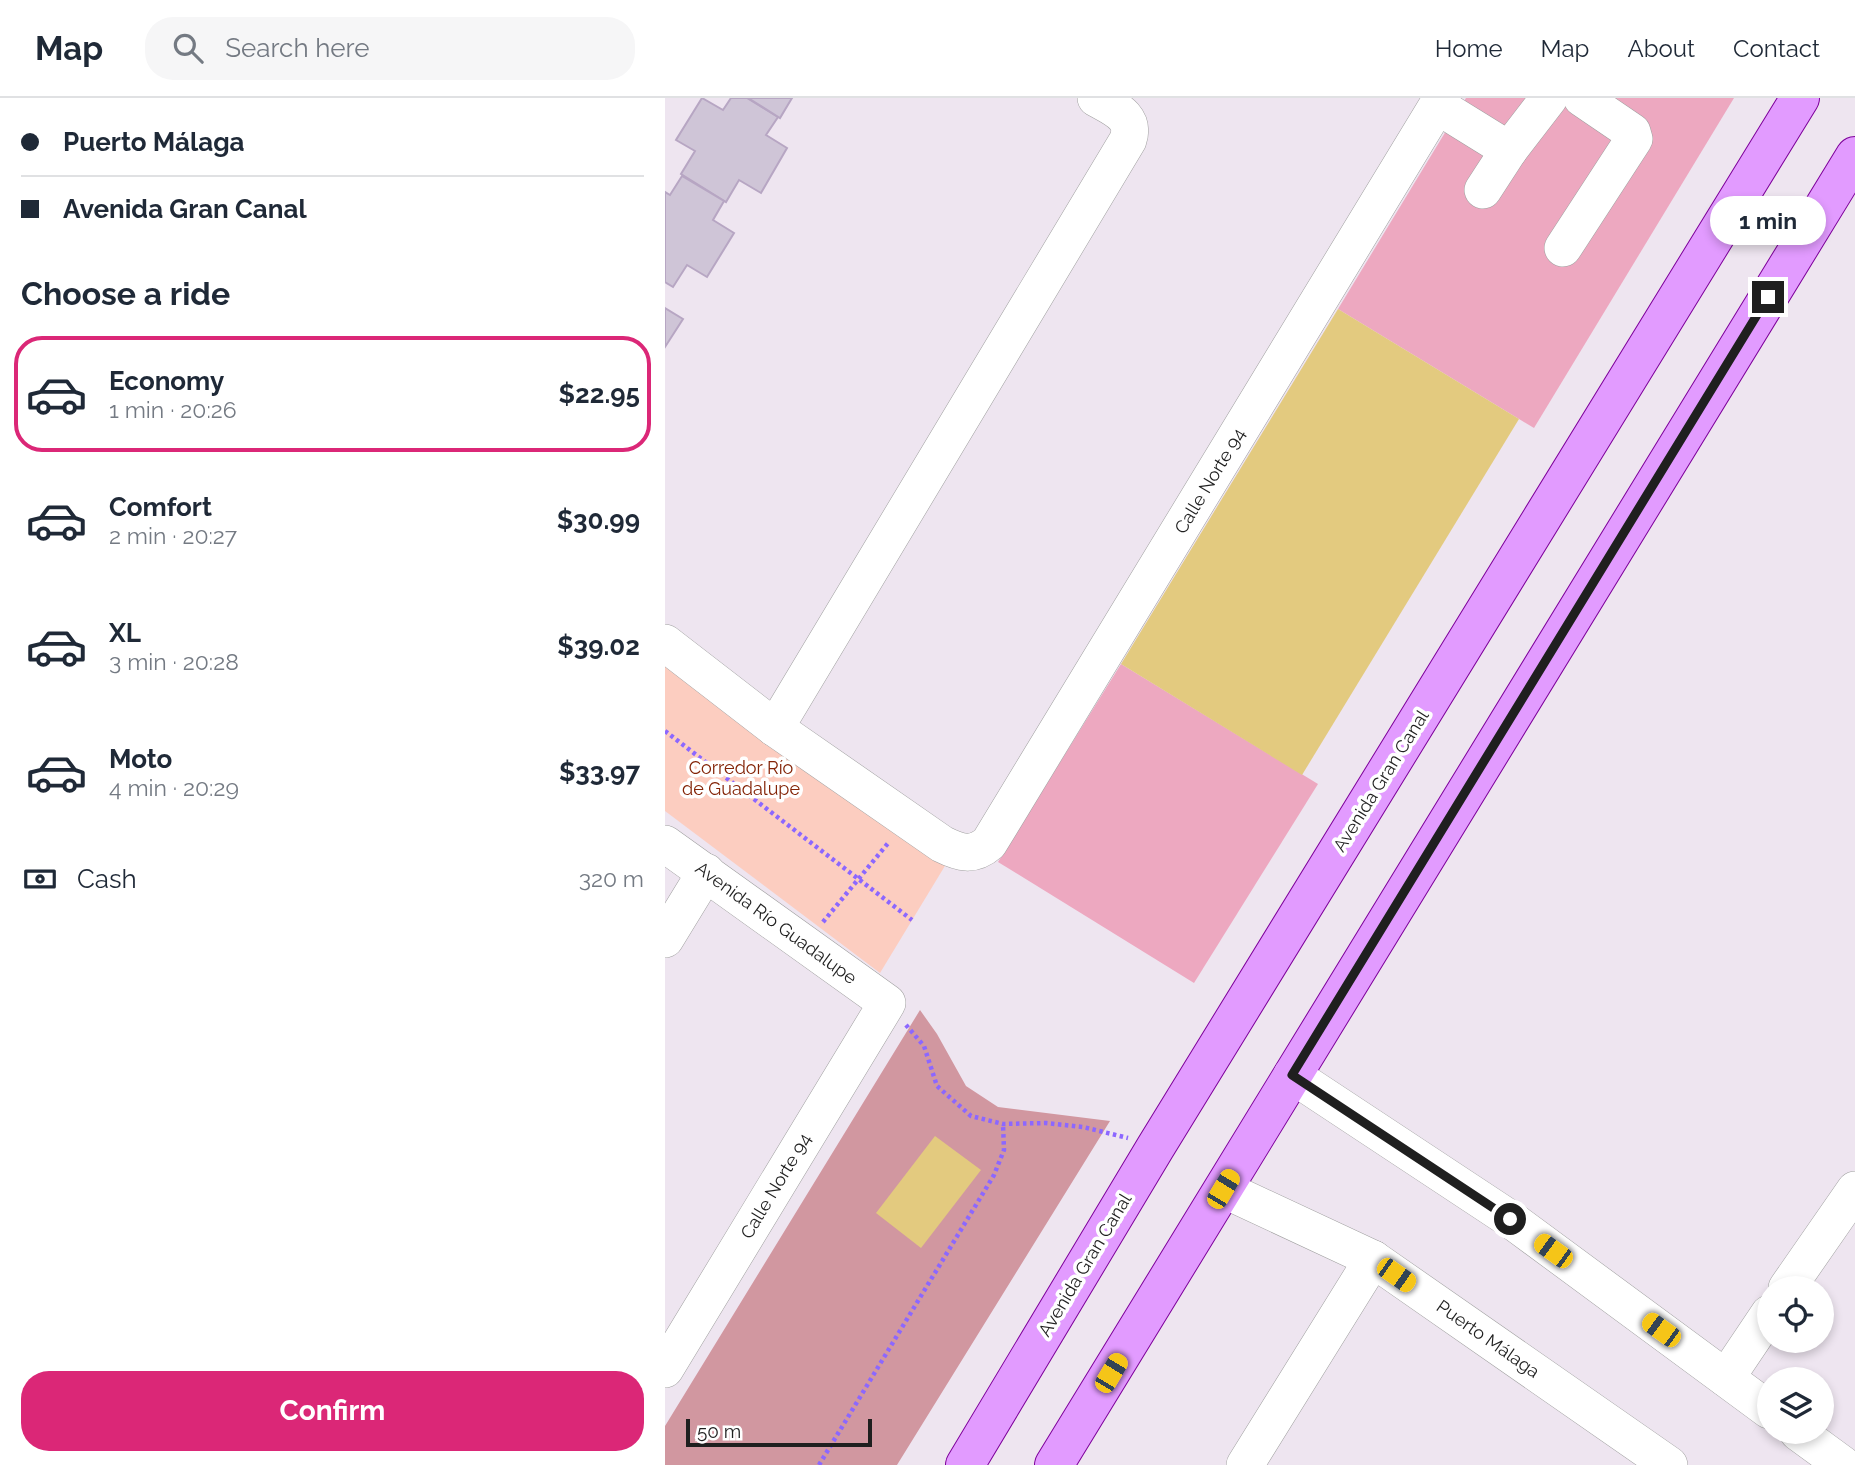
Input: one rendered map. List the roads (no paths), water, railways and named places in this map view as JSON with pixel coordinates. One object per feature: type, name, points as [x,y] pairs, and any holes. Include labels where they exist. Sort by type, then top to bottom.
[{"type":"main road","name":"Avenida Gran Canal","points":[[964,1465],[1155,1148],[1800,98]]},
{"type":"main road","points":[[1054,1465],[1855,156]]},
{"type":"street","points":[[665,643],[775,728],[1128,140],[1130,124],[1126,117],[1096,98]]},
{"type":"street","points":[[1483,190],[1509,150],[1549,98]]},
{"type":"street","points":[[1563,248],[1634,139],[1632,132],[1582,98]]},
{"type":"street","points":[[1440,102],[1509,150]]},
{"type":"street","name":"Calle Norte 94","points":[[775,728],[954,851],[968,854],[980,851],[989,844],[1440,102]]},
{"type":"street","name":"Avenida Río Guadalupe","points":[[665,844],[887,1003]]},
{"type":"street","points":[[665,939],[706,872]]},
{"type":"street","name":"Calle Norte 94","points":[[665,1369],[887,1003]]},
{"type":"street","points":[[1292,1075],[1510,1219],[1757,1401]]},
{"type":"street","name":"Puerto Málaga","points":[[1223,1189],[1373,1259],[1669,1465]]},
{"type":"street","points":[[1795,1276],[1855,1190]]},
{"type":"street","points":[[1245,1465],[1373,1259]]},
{"type":"street","points":[[1725,1378],[1757,1331]]},
{"type":"street","points":[[1814,1444],[1843,1465]]},
{"type":"park label","name":"Corredor Río de Guadalupe","points":[[741,778]]}]
